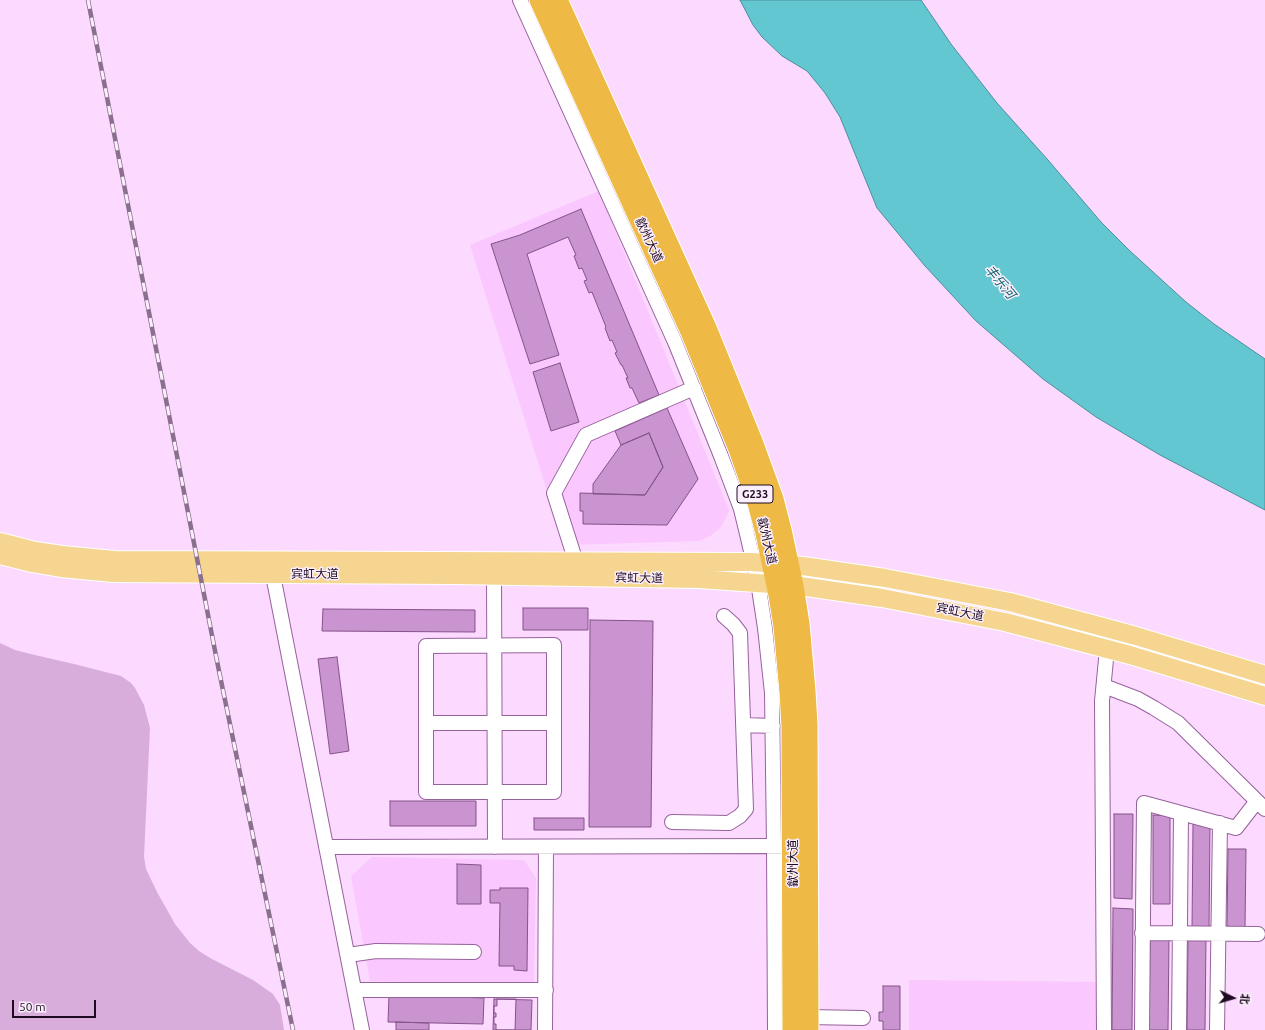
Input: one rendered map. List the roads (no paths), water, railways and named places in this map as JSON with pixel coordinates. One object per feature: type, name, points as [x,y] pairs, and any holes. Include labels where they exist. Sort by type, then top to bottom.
[{"type":"highway","name":"歙州大道","points":[[540,0],[677,301],[718,396],[758,503],[784,626],[790,692],[783,846],[803,1026]]},
{"type":"highway","name":"歙州大道","points":[[557,0],[703,322],[732,390],[773,499],[772,564]]},
{"type":"highway","name":"歙州大道","points":[[776,584],[802,657],[807,725],[803,1026]]},
{"type":"main road","name":"宾虹大道","points":[[0,542],[34,550],[88,558],[114,560],[494,575],[700,579],[776,584],[875,596],[964,613],[1030,628],[1107,649],[1265,696]]},
{"type":"main road","name":"宾虹大道","points":[[0,555],[32,563],[87,571],[121,573],[271,567],[576,562],[772,564],[885,578],[1010,602],[1136,636],[1265,675]]},
{"type":"street","points":[[520,0],[675,342],[741,509],[772,564]]},
{"type":"street","points":[[576,562],[554,493],[586,435],[694,388]]},
{"type":"street","points":[[271,567],[362,1030]]},
{"type":"street","points":[[494,575],[495,847]]},
{"type":"street","points":[[775,1030],[783,846],[769,661],[776,584]]},
{"type":"street","points":[[672,822],[729,822],[735,820],[746,809],[740,633],[724,616]]},
{"type":"street","points":[[554,645],[554,792],[426,792],[426,646],[494,646],[554,645]]},
{"type":"street","points":[[1104,1030],[1102,701],[1107,649]]},
{"type":"street","points":[[1104,686],[1138,699],[1178,723],[1261,805],[1236,828],[1144,803],[1142,1030]]},
{"type":"street","points":[[426,723],[554,723]]},
{"type":"street","points":[[743,725],[773,726]]},
{"type":"street","points":[[1179,1030],[1181,813]]},
{"type":"street","points":[[1217,1030],[1220,823]]},
{"type":"street","points":[[545,1030],[546,846]]},
{"type":"street","points":[[326,847],[783,846]]},
{"type":"street","points":[[1142,933],[1258,934]]},
{"type":"street","points":[[348,955],[376,951],[474,952]]},
{"type":"street","points":[[354,990],[546,990]]},
{"type":"street","points":[[803,1026],[863,1018]]},
{"type":"water","name":"丰乐河","points":[[740,0],[921,0],[951,44],[997,103],[1101,222],[1130,251],[1186,302],[1214,324],[1265,359],[1265,510],[1160,455],[1096,417],[1043,379],[976,321],[925,266],[877,208],[840,117],[825,93],[807,71],[782,56],[762,37],[753,25]]},
{"type":"railway","points":[[88,0],[218,666],[293,1030]]}]
